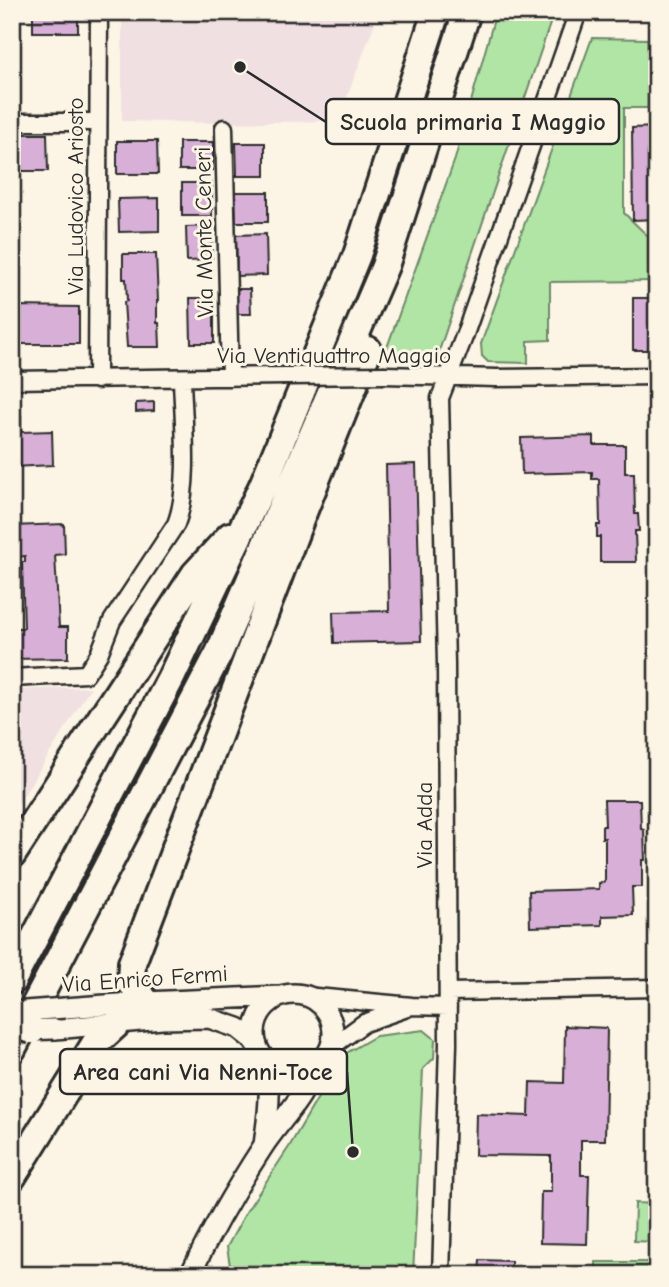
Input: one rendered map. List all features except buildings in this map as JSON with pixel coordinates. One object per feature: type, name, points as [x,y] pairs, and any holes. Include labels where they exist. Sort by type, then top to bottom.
[{"type":"highway","points":[[12,981],[172,678],[250,514],[357,255],[436,12]]},
{"type":"highway","points":[[12,1049],[219,653],[385,265],[467,12]]},
{"type":"highway","points":[[146,1002],[131,982],[132,963],[300,520],[380,320],[385,265]]},
{"type":"highway","points":[[12,855],[195,574],[250,514]]},
{"type":"highway","points":[[12,1177],[95,1044],[120,1022]]},
{"type":"street","name":"Via Ludovico Ariosto","points":[[97,380],[99,12]]},
{"type":"street","name":"Via Adda","points":[[441,1275],[448,1000],[446,664],[440,398],[578,12]]},
{"type":"street","points":[[12,122],[98,122]]},
{"type":"street","name":"Via Monte Ceneri","points":[[224,128],[230,377]]},
{"type":"street","name":"Via Ventiquattro Maggio","points":[[12,380],[385,375],[657,376]]},
{"type":"street","points":[[12,678],[86,674],[99,654],[107,631],[176,524],[184,484],[182,379]]},
{"type":"street","points":[[260,1051],[269,1063],[286,1071],[305,1070],[314,1066],[330,1048],[364,1023],[412,1006],[448,1000],[657,988]]},
{"type":"street","points":[[263,1146],[271,1095],[268,1074],[255,1032],[259,1017],[268,1004],[282,996],[305,996],[412,1006]]},
{"type":"street","name":"Via Enrico Fermi","points":[[12,1012],[282,996]]},
{"type":"street","points":[[305,996],[327,1012],[333,1030],[330,1048]]},
{"type":"street","name":"Via Enrico Fermi","points":[[28,1028],[209,1018],[238,1028],[253,1040],[260,1051]]},
{"type":"street","points":[[190,1275],[263,1146],[309,1084],[314,1066]]},
{"type":"shaded area","points":[[122,12],[379,12],[338,121],[221,123],[122,121]]},
{"type":"shaded area","points":[[91,687],[12,814],[12,690]]},
{"type":"green space","points":[[496,12],[554,12],[438,354],[385,353],[455,159]]},
{"type":"green space","points":[[592,38],[648,39],[648,108],[624,108],[624,213],[657,245],[657,281],[550,282],[550,340],[528,341],[528,363],[488,362],[482,356],[481,344]]},
{"type":"green space","points":[[424,1030],[435,1039],[434,1058],[423,1069],[413,1275],[234,1275],[231,1272],[227,1247],[343,1055],[376,1036]]},
{"type":"green space","points":[[635,1203],[657,1204],[657,1242],[634,1241]]},
{"type":"green space","points":[[596,1262],[657,1262],[657,1275],[596,1275]]},
{"type":"place","name":"Scuola primaria I Maggio","points":[[240,67]]},
{"type":"place","name":"Area cani Via Nenni-Toce","points":[[353,1152]]}]
